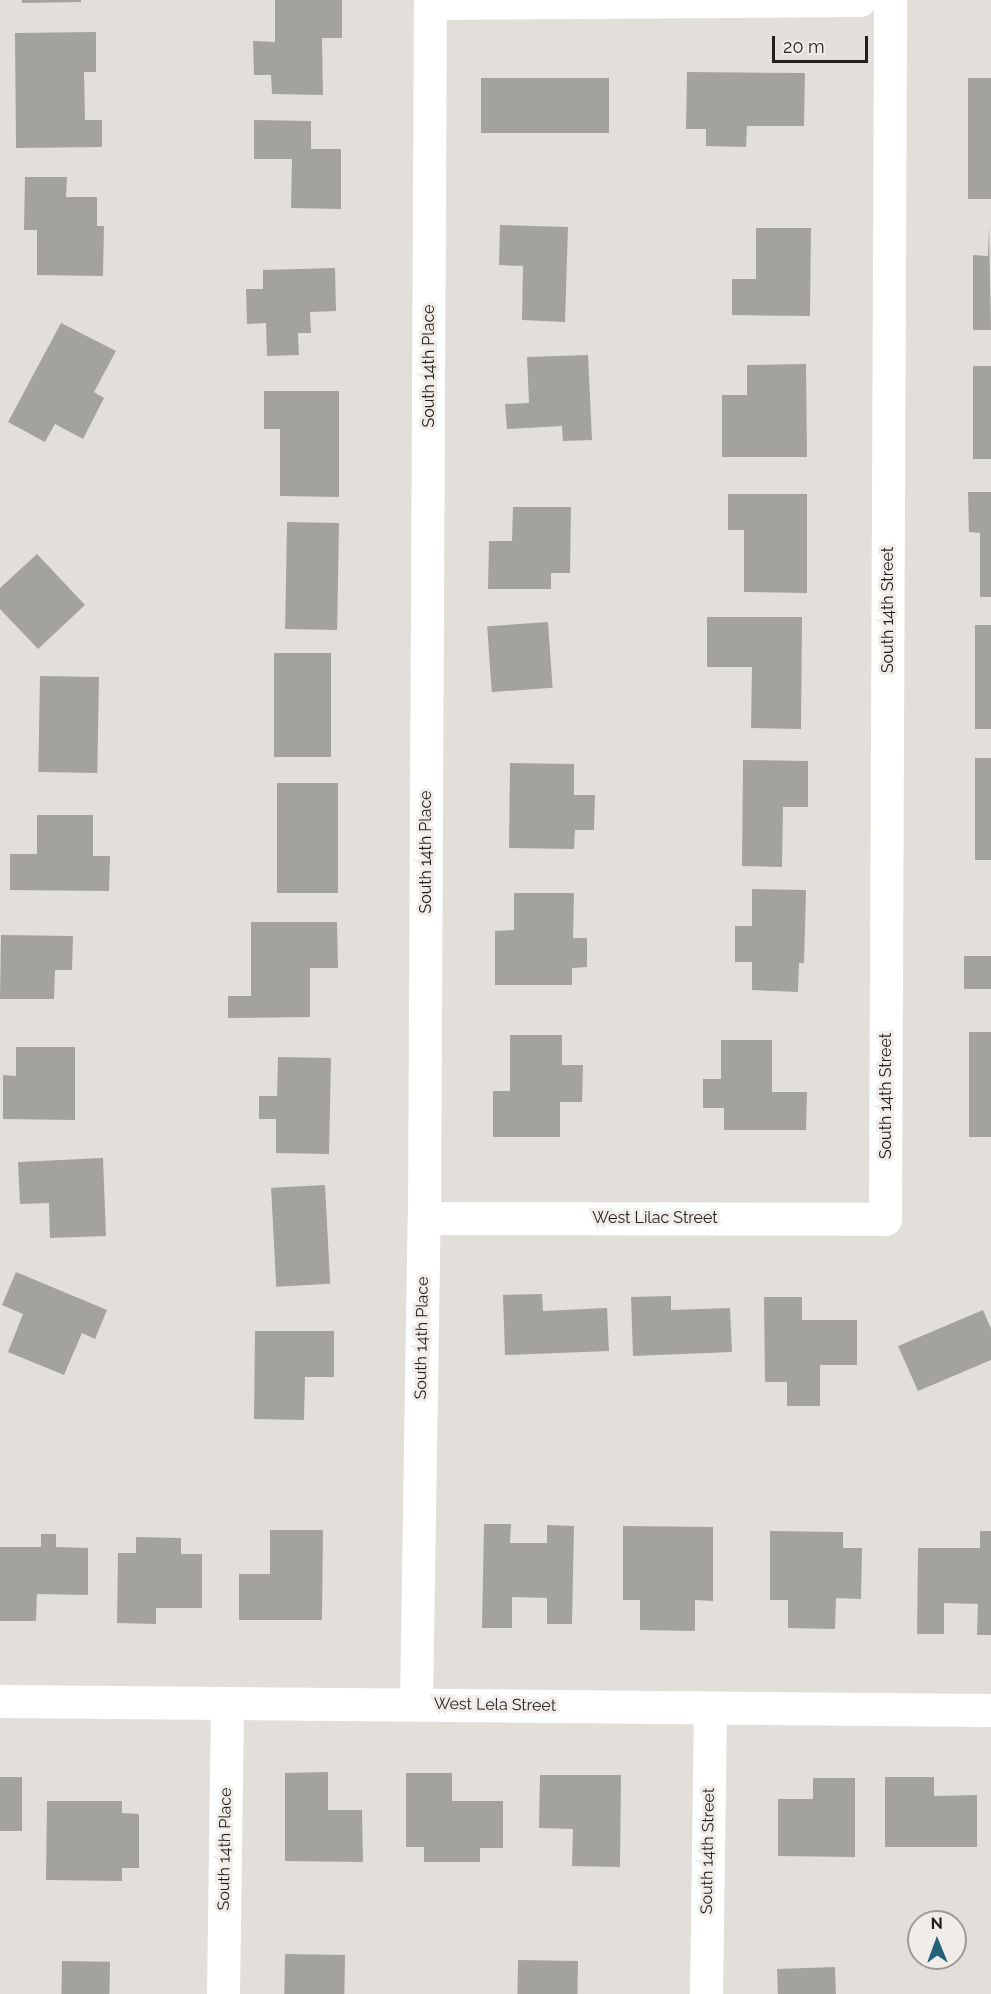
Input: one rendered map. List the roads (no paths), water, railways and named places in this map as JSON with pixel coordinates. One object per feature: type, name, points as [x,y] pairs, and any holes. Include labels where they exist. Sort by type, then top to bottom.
[{"type":"street","points":[[430,2],[860,0]]},
{"type":"street","name":"South 14th Street","points":[[885,1219],[890,0]]},
{"type":"street","name":"South 14th Place","points":[[416,1704],[424,1218],[430,2]]},
{"type":"street","name":"West Lilac Street","points":[[424,1218],[885,1219]]},
{"type":"street","name":"West Lela Street","points":[[0,1701],[227,1705],[416,1704],[991,1710]]},
{"type":"street","name":"South 14th Place","points":[[223,1994],[227,1705]]},
{"type":"street","name":"South 14th Street","points":[[706,1994],[710,1708]]}]
